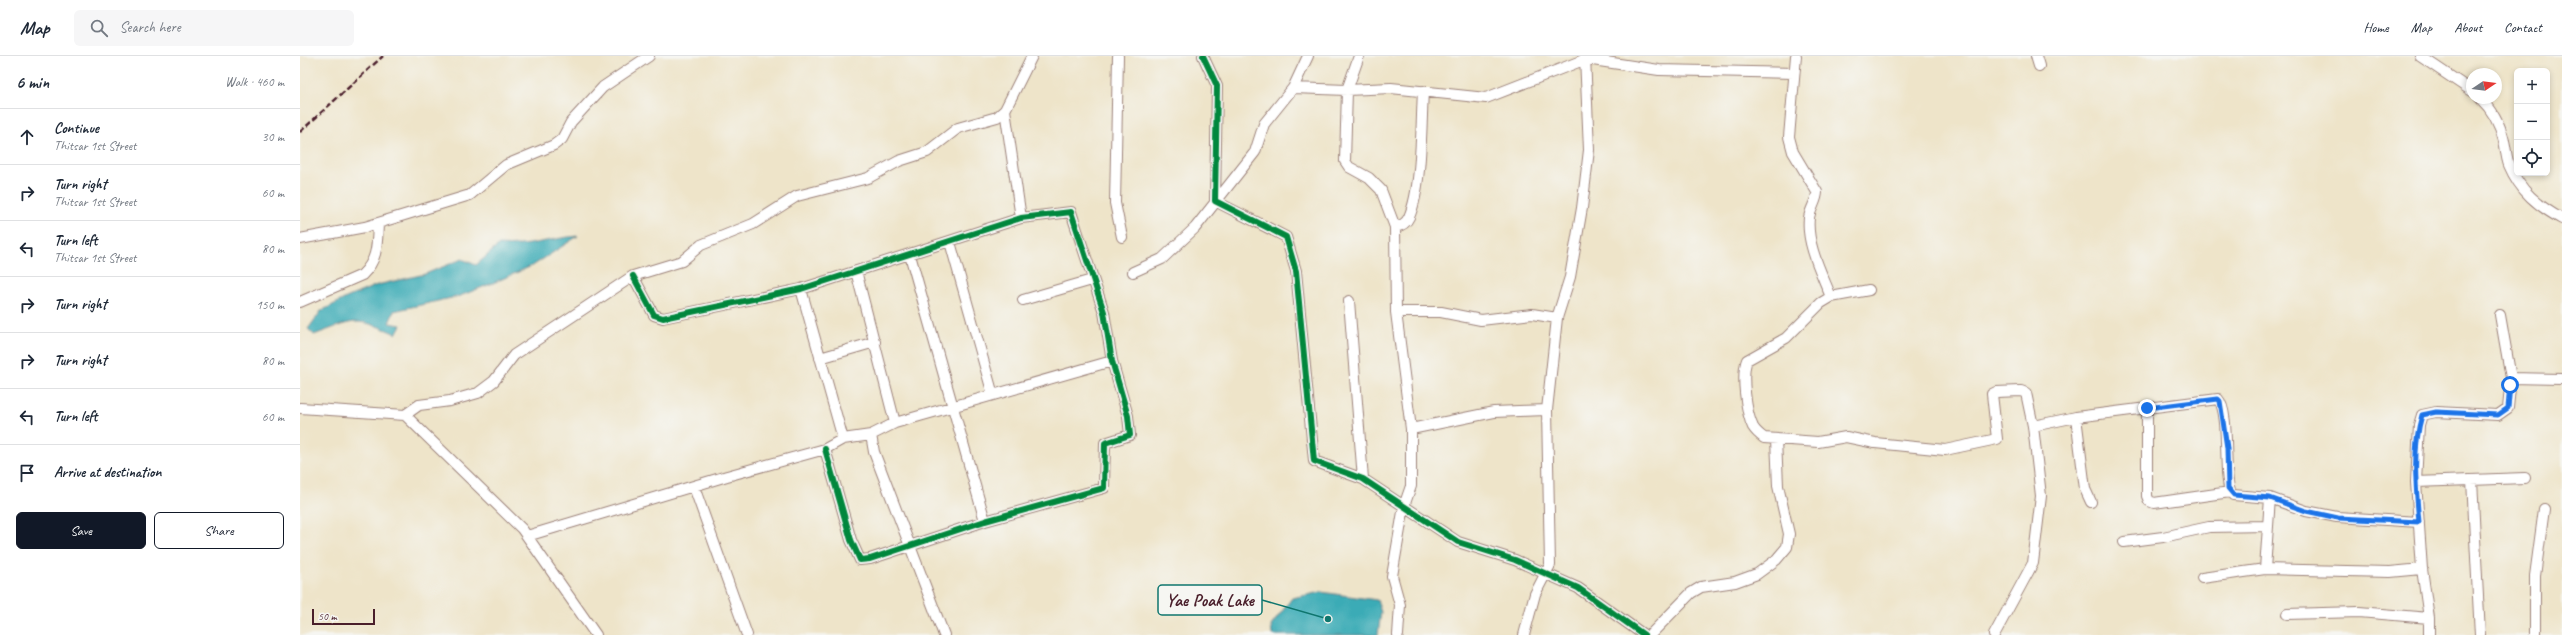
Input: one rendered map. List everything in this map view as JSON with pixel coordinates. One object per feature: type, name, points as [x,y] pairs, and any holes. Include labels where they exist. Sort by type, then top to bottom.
[{"type":"street","points":[[300,239],[378,223],[470,195],[506,165],[554,145],[562,139],[571,122],[603,87],[650,56]]},
{"type":"street","points":[[300,408],[405,415],[419,405],[450,401],[478,393],[494,381],[514,355],[633,276],[674,265],[682,261],[701,245],[753,224],[797,196],[868,178],[899,161],[926,152],[958,128],[997,117],[1005,110],[1032,56]]},
{"type":"street","points":[[1118,56],[1115,203],[1122,237]]},
{"type":"street","points":[[1203,56],[1217,86],[1215,201]]},
{"type":"street","points":[[1133,272],[1162,259],[1195,228],[1255,152],[1264,124],[1293,88],[1308,56]]},
{"type":"street","points":[[1359,56],[1347,90],[1345,161],[1349,167],[1369,178],[1381,190],[1395,227],[1396,312],[1411,429],[1411,486],[1404,506],[1392,576],[1400,606],[1398,635]]},
{"type":"street","points":[[1796,56],[1789,137],[1793,152],[1817,192],[1809,217],[1809,231],[1818,264],[1831,297]]},
{"type":"street","points":[[2420,56],[2466,86]]},
{"type":"street","points":[[1293,88],[1347,90],[1391,88],[1486,98],[1586,57],[1659,70],[1794,73]]},
{"type":"street","points":[[1524,635],[1535,594],[1550,565],[1547,410],[1557,318],[1570,277],[1584,194],[1589,150],[1586,57]]},
{"type":"street","points":[[1395,227],[1405,224],[1409,217],[1414,196],[1420,152],[1423,91]]},
{"type":"street","points":[[2487,104],[2491,108],[2504,140],[2508,164],[2520,186],[2538,206],[2562,219]]},
{"type":"street","points":[[1005,110],[1021,218]]},
{"type":"street","points":[[1215,201],[1286,237],[1289,243],[1296,271],[1313,457],[1317,463],[1363,479],[1458,542],[1515,560],[1578,588],[1644,635]]},
{"type":"street","points":[[633,276],[654,315],[664,318],[802,289],[1021,218],[1071,212],[1092,280],[1104,312],[1112,361],[1128,416],[1130,435],[1105,443],[1104,488],[985,521],[870,559],[860,560],[857,557],[825,450]]},
{"type":"street","points":[[300,302],[362,275],[369,268],[377,253],[378,223]]},
{"type":"street","points":[[950,242],[994,395]]},
{"type":"street","points":[[910,255],[985,521]]},
{"type":"street","points":[[856,271],[895,422]]},
{"type":"street","points":[[1023,300],[1092,280]]},
{"type":"street","points":[[802,289],[842,439]]},
{"type":"street","points":[[1869,290],[1831,297],[1821,303],[1786,338],[1752,356],[1744,366],[1746,392],[1752,426],[1764,438],[1818,442],[1846,437],[1875,443],[1945,450],[1994,441],[1998,437],[1992,394],[1996,392],[2021,391],[2026,393],[2033,426],[2041,496],[2033,563],[1994,635]]},
{"type":"street","points":[[1349,301],[1363,479]]},
{"type":"street","points":[[1396,312],[1441,312],[1481,320],[1532,314],[1557,318]]},
{"type":"street","points":[[2429,635],[2429,618],[2422,569],[2416,482],[2419,425],[2422,415],[2436,412],[2498,415],[2508,408],[2510,378],[2500,315]]},
{"type":"street","points":[[820,358],[875,342]]},
{"type":"street","points":[[527,536],[818,450],[825,450],[842,439],[870,435],[895,422],[1112,361]]},
{"type":"street","points":[[2510,378],[2562,379]]},
{"type":"street","points":[[2033,426],[2076,417],[2218,399],[2220,401],[2227,448],[2230,492]]},
{"type":"street","points":[[2147,408],[2147,496],[2149,501],[2154,503],[2230,492],[2234,495],[2270,498],[2306,511],[2338,518],[2419,522]]},
{"type":"street","points":[[1411,429],[1494,412],[1547,410]]},
{"type":"street","points":[[405,415],[527,536],[596,635]]},
{"type":"street","points":[[2076,417],[2085,488],[2091,502]]},
{"type":"street","points":[[870,435],[874,452],[944,635]]},
{"type":"street","points":[[1650,635],[1691,593],[1701,587],[1735,582],[1757,574],[1776,560],[1787,547],[1789,534],[1778,486],[1776,439]]},
{"type":"street","points":[[2416,482],[2525,478]]},
{"type":"street","points":[[2472,480],[2480,635]]},
{"type":"street","points":[[694,487],[747,635]]},
{"type":"street","points":[[2265,569],[2270,498]]},
{"type":"street","points":[[2535,635],[2535,576],[2544,509]]},
{"type":"street","points":[[2124,542],[2163,537],[2209,527],[2267,526]]},
{"type":"street","points":[[2202,578],[2265,569],[2390,572],[2422,569]]},
{"type":"street","points":[[2287,614],[2359,612],[2429,618]]},
{"type":"water","points":[[578,236],[534,265],[493,283],[460,296],[394,311],[389,323],[401,325],[396,334],[363,322],[347,323],[314,335],[308,329],[321,311],[346,298],[377,285],[425,274],[462,259],[476,265],[499,245],[509,246],[529,244]]},
{"type":"water","points":[[1321,592],[1377,600],[1381,612],[1378,635],[1272,635],[1271,626],[1292,598]]},
{"type":"railway","points":[[300,132],[383,56]]},
{"type":"cycle path","points":[[1203,56],[1217,86],[1215,201],[1286,237],[1296,271],[1314,461],[1363,479],[1458,542],[1515,560],[1578,588],[1644,635]]},
{"type":"cycle path","points":[[633,276],[654,315],[663,318],[801,289],[1021,218],[1071,212],[1104,312],[1112,361],[1128,416],[1130,435],[1105,443],[1104,488],[985,521],[870,559],[860,560],[851,540],[825,449]]},
{"type":"place","name":"Yae Poak Lake","points":[[1328,619]]},
{"type":"route","points":[[2147,408],[2214,398],[2220,401],[2227,448],[2228,488],[2234,495],[2270,498],[2306,511],[2338,518],[2419,522],[2416,482],[2419,425],[2422,415],[2436,412],[2498,415],[2508,408],[2510,385]]}]
